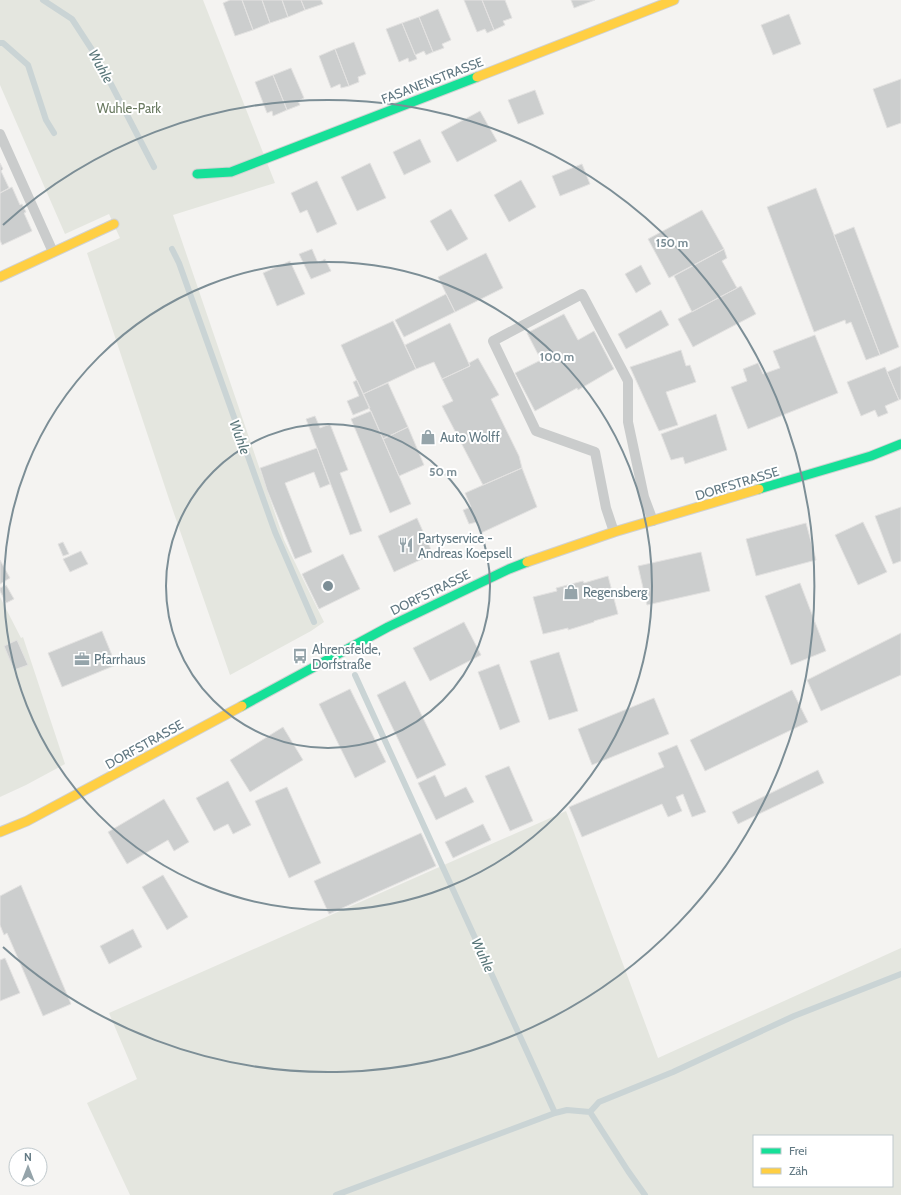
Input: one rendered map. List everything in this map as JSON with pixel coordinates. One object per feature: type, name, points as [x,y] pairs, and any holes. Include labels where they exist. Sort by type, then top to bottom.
[{"type":"main road","name":"FASANENSTRASSE","points":[[197,174],[232,172],[674,0]]},
{"type":"main road","points":[[0,277],[114,224]]},
{"type":"main road","name":"DORFSTRASSE","points":[[0,832],[26,821],[90,788],[388,627],[509,569],[614,532],[871,456],[901,444]]},
{"type":"lane","points":[[0,134],[53,252]]},
{"type":"lane","points":[[614,532],[606,508],[595,452],[536,431],[493,341],[582,294],[628,381],[628,422],[644,497],[653,521]]},
{"type":"green space","name":"Wuhle-Park","points":[[0,0],[203,0],[275,183],[173,215],[284,540],[324,622],[311,631],[230,675],[170,502],[87,253],[120,238],[109,214],[65,234],[0,85]]},
{"type":"green space","points":[[0,597],[21,638],[23,637],[65,764],[0,797]]},
{"type":"green space","points":[[566,811],[658,1058],[901,948],[901,1195],[130,1195],[87,1103],[137,1079],[109,1013]]},
{"type":"building","points":[[230,0],[242,0],[253,30],[235,36],[223,3]]},
{"type":"building","points":[[242,0],[262,0],[270,23],[253,30]]},
{"type":"building","points":[[262,0],[282,0],[288,17],[270,23]]},
{"type":"building","points":[[282,0],[301,0],[305,10],[288,17]]},
{"type":"building","points":[[301,0],[321,0],[323,4],[305,10]]},
{"type":"building","points":[[464,0],[482,0],[494,30],[487,33],[485,29],[477,32]]},
{"type":"building","points":[[482,0],[505,0],[512,18],[503,21],[505,25],[494,30]]},
{"type":"building","points":[[571,0],[595,0],[574,8]]},
{"type":"building","points":[[438,9],[451,40],[442,44],[444,48],[433,52],[419,17]]},
{"type":"building","points":[[789,14],[801,44],[773,55],[761,25]]},
{"type":"building","points":[[419,17],[433,52],[426,55],[424,51],[415,55],[402,23]]},
{"type":"building","points":[[402,23],[417,59],[409,62],[408,58],[399,62],[386,29]]},
{"type":"building","points":[[354,42],[366,74],[358,77],[359,82],[349,86],[335,49]]},
{"type":"building","points":[[335,49],[349,86],[341,88],[340,84],[331,88],[319,56]]},
{"type":"building","points":[[291,68],[304,98],[298,101],[300,105],[287,110],[273,75]]},
{"type":"building","points":[[273,75],[287,110],[273,116],[272,111],[267,113],[255,82]]},
{"type":"building","points":[[901,79],[901,123],[887,128],[873,89]]},
{"type":"building","points":[[535,90],[544,114],[518,124],[508,100]]},
{"type":"building","points":[[480,111],[497,141],[457,162],[441,132]]},
{"type":"building","points":[[420,139],[431,162],[404,175],[393,152]]},
{"type":"building","points":[[0,163],[3,169],[1,171],[9,188],[0,193]]},
{"type":"building","points":[[370,163],[386,198],[357,211],[341,177]]},
{"type":"building","points":[[582,164],[590,184],[560,196],[552,176]]},
{"type":"building","points":[[521,180],[536,207],[509,222],[494,195]]},
{"type":"building","points":[[317,181],[337,224],[317,233],[307,210],[300,213],[291,193]]},
{"type":"building","points":[[12,187],[20,205],[22,204],[26,212],[24,213],[32,231],[2,245],[0,240],[0,193]]},
{"type":"building","points":[[816,188],[880,355],[866,360],[851,322],[846,324],[845,320],[814,332],[767,207]]},
{"type":"building","points":[[451,209],[468,239],[447,251],[430,221]]},
{"type":"building","points":[[702,210],[724,249],[669,278],[648,239]]},
{"type":"building","points":[[854,227],[899,347],[880,355],[834,235]]},
{"type":"building","points":[[312,249],[318,263],[325,259],[331,271],[311,279],[299,254]]},
{"type":"building","points":[[724,249],[727,258],[722,261],[737,288],[692,312],[674,276]]},
{"type":"building","points":[[486,253],[503,288],[455,312],[438,277]]},
{"type":"building","points":[[290,261],[305,294],[277,306],[263,273]]},
{"type":"building","points":[[641,265],[651,284],[636,293],[625,274]]},
{"type":"building","points":[[741,286],[756,314],[693,347],[678,319]]},
{"type":"building","points":[[446,294],[455,312],[404,337],[395,320]]},
{"type":"building","points":[[661,310],[669,325],[626,349],[618,334]]},
{"type":"building","points":[[564,314],[578,340],[594,331],[614,369],[578,390],[577,388],[535,411],[515,373],[541,360],[527,333]]},
{"type":"building","points":[[393,321],[416,369],[363,394],[341,345]]},
{"type":"building","points":[[450,323],[470,366],[442,379],[434,362],[416,369],[405,345]]},
{"type":"building","points":[[815,335],[838,393],[748,429],[731,387],[747,381],[743,369],[758,363],[763,374],[780,368],[773,351]]},
{"type":"building","points":[[681,350],[686,366],[690,365],[696,382],[666,392],[678,425],[659,431],[630,367]]},
{"type":"building","points":[[478,358],[499,395],[491,399],[519,456],[522,468],[483,485],[442,406],[453,401],[442,379],[470,366],[469,363]]},
{"type":"building","points":[[901,366],[901,399],[899,400],[887,372]]},
{"type":"building","points":[[885,367],[899,400],[885,406],[888,413],[878,417],[875,410],[861,416],[847,382]]},
{"type":"building","points":[[357,380],[370,408],[353,415],[347,401],[359,396],[353,382]]},
{"type":"building","points":[[388,383],[408,427],[383,439],[363,394]]},
{"type":"building","points":[[371,411],[411,504],[390,513],[351,419]]},
{"type":"building","points":[[716,414],[727,450],[685,464],[683,457],[671,460],[661,434]]},
{"type":"building","points":[[315,416],[320,428],[330,424],[348,470],[340,473],[362,531],[350,535],[306,419]]},
{"type":"building","points":[[408,427],[424,465],[399,476],[383,439]]},
{"type":"building","points":[[317,448],[330,484],[320,488],[314,472],[285,483],[312,552],[295,559],[267,490],[260,468]]},
{"type":"building","points":[[522,468],[537,507],[481,533],[477,522],[469,524],[463,510],[471,507],[465,493]]},
{"type":"building","points":[[901,507],[901,561],[893,564],[875,516]]},
{"type":"building","name":"Partyservice - Andreas Koepsell","points":[[417,518],[433,554],[394,572],[378,536]]},
{"type":"building","points":[[863,522],[887,572],[858,585],[835,535]]},
{"type":"building","points":[[806,523],[816,560],[756,576],[746,539]]},
{"type":"building","points":[[63,542],[69,554],[63,556],[58,544]]},
{"type":"building","points":[[81,551],[88,564],[70,572],[63,559]]},
{"type":"building","points":[[701,552],[710,591],[647,605],[638,566]]},
{"type":"building","points":[[343,554],[360,589],[319,609],[302,574]]},
{"type":"building","points":[[0,560],[10,578],[0,584]]},
{"type":"building","points":[[608,576],[618,614],[568,630],[568,628],[543,634],[533,597],[557,591],[556,588],[583,581],[584,583]]},
{"type":"building","points":[[800,583],[826,651],[791,665],[765,596]]},
{"type":"building","points":[[6,585],[14,599],[6,603],[0,588]]},
{"type":"building","points":[[464,622],[481,655],[430,681],[413,648]]},
{"type":"building","name":"Pfarrhaus","points":[[102,631],[116,665],[62,687],[48,653]]},
{"type":"building","points":[[901,633],[901,675],[821,711],[807,680]]},
{"type":"building","points":[[17,640],[28,665],[14,670],[4,646]]},
{"type":"building","points":[[559,652],[578,711],[549,720],[530,661]]},
{"type":"building","points":[[499,664],[520,722],[500,730],[478,672]]},
{"type":"building","points":[[405,681],[446,765],[417,779],[377,695]]},
{"type":"building","points":[[350,689],[386,762],[355,778],[319,704]]},
{"type":"building","points":[[792,690],[808,722],[705,771],[690,740]]},
{"type":"building","points":[[654,698],[669,734],[592,765],[578,729]]},
{"type":"building","points":[[283,727],[303,760],[250,792],[230,760]]},
{"type":"building","points":[[677,745],[706,812],[692,817],[683,794],[676,797],[682,811],[668,817],[662,804],[582,837],[569,807],[664,767],[658,753]]},
{"type":"building","points":[[509,766],[533,821],[510,831],[485,776]]},
{"type":"building","points":[[818,770],[824,783],[738,824],[732,812]]},
{"type":"building","points":[[435,775],[445,797],[466,787],[474,802],[436,820],[418,783]]},
{"type":"building","points":[[228,781],[251,825],[233,834],[228,824],[214,831],[196,798]]},
{"type":"building","points":[[287,787],[321,863],[289,878],[255,801]]},
{"type":"building","points":[[164,799],[189,842],[174,851],[168,840],[127,864],[108,832]]},
{"type":"building","points":[[483,824],[491,840],[453,858],[445,842]]},
{"type":"building","points":[[421,833],[436,866],[329,914],[314,881]]},
{"type":"building","points":[[163,875],[188,917],[167,930],[142,887]]},
{"type":"building","points":[[21,885],[71,1004],[43,1016],[7,933],[4,935],[0,925],[0,896]]},
{"type":"building","points":[[133,929],[142,947],[109,964],[100,946]]},
{"type":"building","points":[[5,958],[20,993],[0,1001],[0,960]]},
{"type":"waterway","name":"Wuhle","points":[[43,0],[72,19],[98,59],[154,167]]},
{"type":"waterway","points":[[0,43],[3,43],[28,65],[46,120],[54,133]]},
{"type":"waterway","name":"Wuhle","points":[[172,249],[179,263],[275,532],[314,622]]},
{"type":"waterway","name":"Wuhle","points":[[355,675],[555,1113],[567,1110],[590,1112],[645,1195]]},
{"type":"waterway","points":[[590,1112],[599,1102],[673,1072],[794,1016],[901,974]]},
{"type":"waterway","points":[[336,1195],[555,1113]]},
{"type":"traffic: fast","points":[[197,174],[231,172],[477,77]]},
{"type":"traffic: fast","points":[[759,489],[871,456],[901,444]]},
{"type":"traffic: fast","points":[[242,706],[388,627],[509,569],[527,562]]},
{"type":"traffic: slow","points":[[477,77],[674,0]]},
{"type":"traffic: slow","points":[[0,277],[114,224]]},
{"type":"traffic: slow","points":[[527,562],[614,532],[759,489]]},
{"type":"traffic: slow","points":[[0,832],[27,821],[242,706]]},
{"type":"place","name":"Auto Wolff","points":[[428,437]]},
{"type":"place","name":"Partyservice - Andreas Koepsell","points":[[406,545]]},
{"type":"place","name":"Regensberg","points":[[571,592]]},
{"type":"place","name":"Ahrensfelde, Dorfstraße","points":[[300,656]]},
{"type":"place","name":"Pfarrhaus","points":[[82,659]]}]
